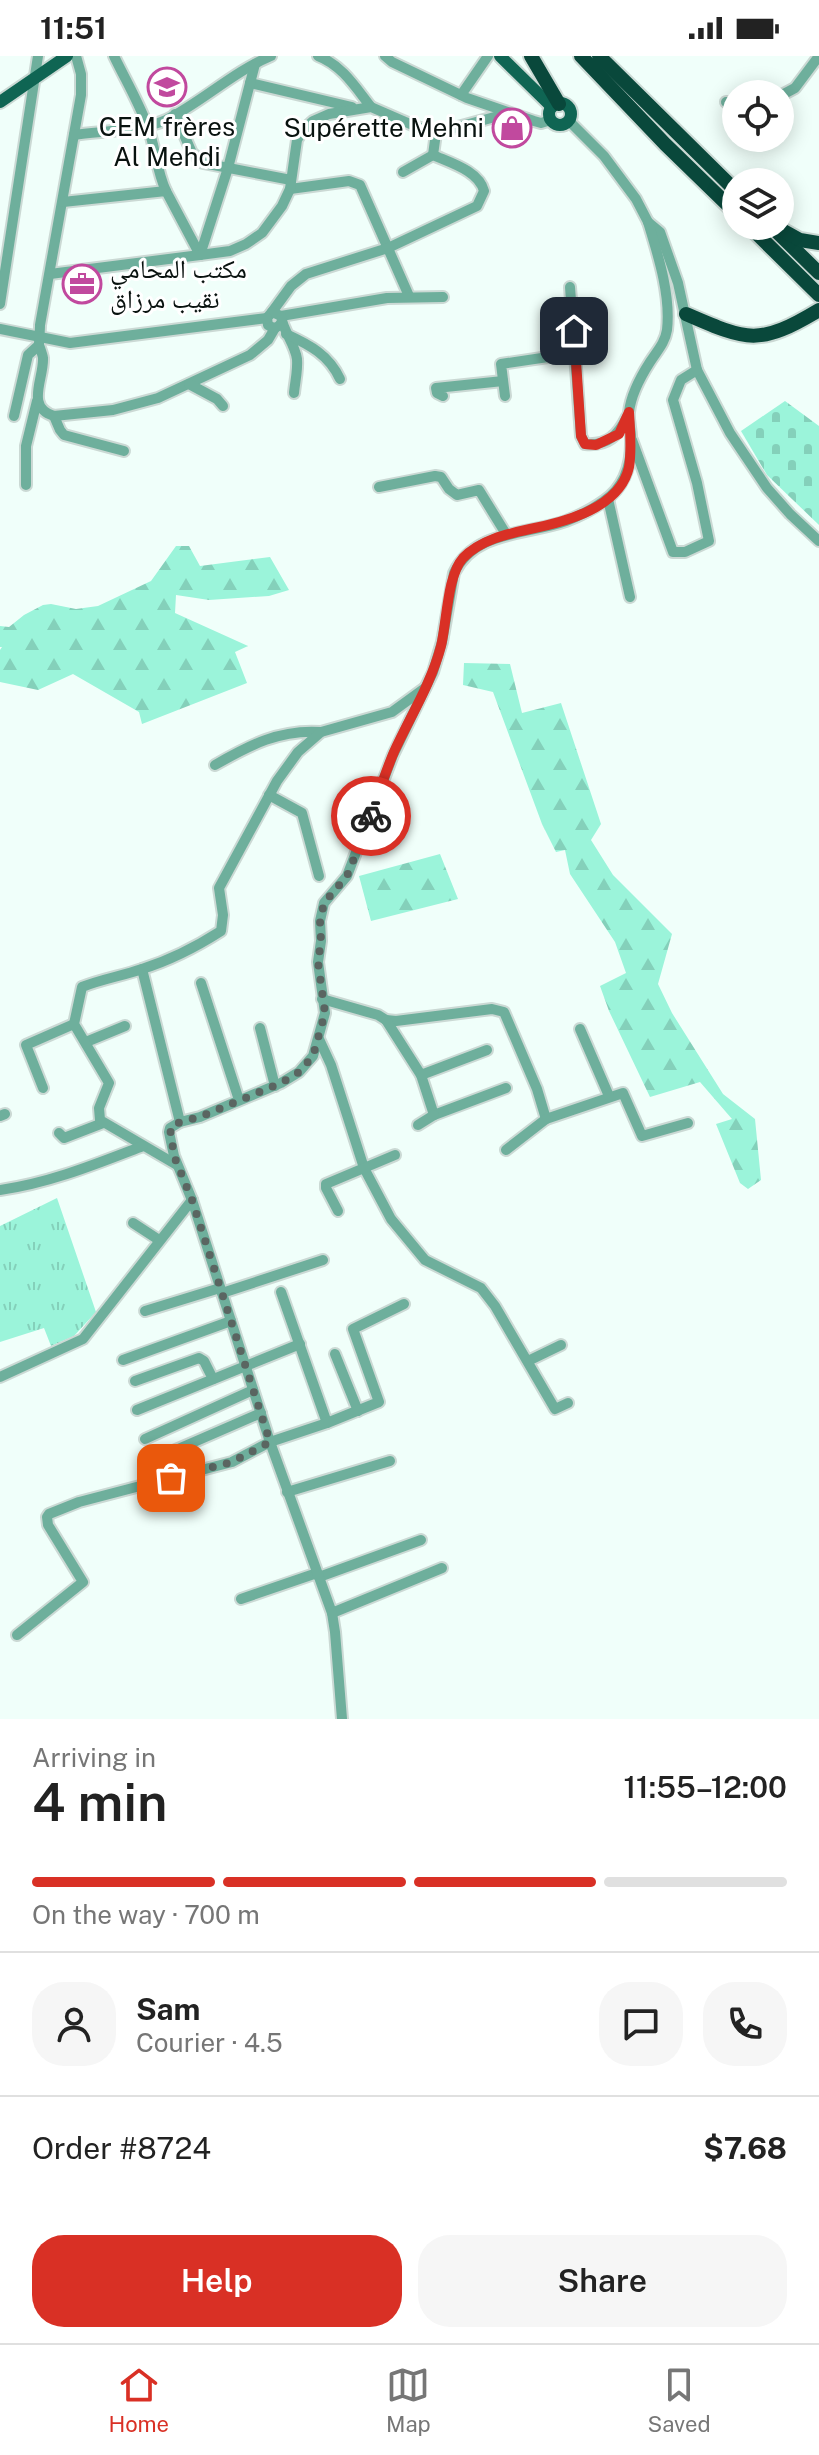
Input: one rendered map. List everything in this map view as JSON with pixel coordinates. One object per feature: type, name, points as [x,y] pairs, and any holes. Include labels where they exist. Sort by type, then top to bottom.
[{"type":"highway","points":[[531,56],[554,110]]},
{"type":"highway","points":[[581,56],[722,199]]},
{"type":"highway","points":[[599,56],[722,177]]},
{"type":"highway","points":[[794,237],[819,243]]},
{"type":"highway","points":[[763,240],[819,295]]},
{"type":"highway","points":[[787,240],[819,273]]},
{"type":"highway","points":[[686,314],[729,333],[748,337],[767,336],[815,312]]},
{"type":"main road","points":[[0,102],[67,56]]},
{"type":"main road","points":[[500,56],[554,110],[566,105],[570,111],[569,121]]},
{"type":"street","points":[[0,304],[38,56]]},
{"type":"street","points":[[26,485],[26,446],[43,358],[40,341],[82,84],[76,56]]},
{"type":"street","points":[[114,56],[148,125],[157,156],[158,176],[200,255]]},
{"type":"street","points":[[74,135],[148,125],[175,114],[271,56]]},
{"type":"street","points":[[318,56],[344,73],[371,107],[436,133],[509,113]]},
{"type":"street","points":[[385,56],[461,95],[509,113],[538,122],[554,110]]},
{"type":"street","points":[[461,95],[488,56]]},
{"type":"street","points":[[794,89],[819,56]]},
{"type":"street","points":[[200,255],[228,168],[255,64]]},
{"type":"street","points":[[250,83],[358,109]]},
{"type":"street","points":[[50,274],[230,251],[246,244],[262,233],[282,206],[290,184],[297,140],[303,130],[313,121],[329,114],[371,107]]},
{"type":"street","points":[[175,114],[188,144],[203,163],[290,184],[355,182],[364,190],[409,296]]},
{"type":"street","points":[[569,121],[621,177],[648,222],[668,311],[667,333],[661,349],[640,379],[619,434],[596,445],[585,444],[581,436],[570,287]]},
{"type":"street","points":[[433,155],[436,133]]},
{"type":"street","points":[[403,172],[433,155]]},
{"type":"street","points":[[37,401],[44,411],[54,416],[136,405],[250,355],[268,340],[291,286],[306,274],[388,248],[472,210],[481,202],[483,186],[478,178],[433,155]]},
{"type":"street","points":[[63,202],[166,191]]},
{"type":"street","points":[[648,222],[660,232],[686,314],[697,370],[730,433],[747,460],[790,514],[819,541]]},
{"type":"street","points":[[0,329],[40,341],[70,343],[277,322],[409,296],[443,297]]},
{"type":"street","points":[[277,322],[327,358],[340,379]]},
{"type":"street","points":[[277,322],[297,360],[294,393]]},
{"type":"street","points":[[14,416],[28,355],[40,341]]},
{"type":"street","points":[[505,396],[501,364],[575,353]]},
{"type":"street","points":[[631,437],[673,552],[685,552],[709,541],[697,483],[673,400],[681,380],[697,370]]},
{"type":"street","points":[[443,396],[437,393],[436,388],[503,381]]},
{"type":"street","points":[[189,384],[217,399],[223,406]]},
{"type":"street","points":[[342,1719],[332,1613],[270,1442],[169,1132],[180,1122],[200,1117],[275,1086],[299,1072],[313,1056],[325,1013],[318,962],[324,903],[347,876],[393,755],[433,672],[458,564],[471,551],[506,534],[566,521],[608,499],[625,477],[629,466],[629,412]]},
{"type":"street","points":[[54,416],[64,435],[124,451]]},
{"type":"street","points":[[379,487],[435,476],[441,477],[457,495],[479,490],[506,534]]},
{"type":"street","points":[[608,499],[630,597]]},
{"type":"street","points":[[215,765],[286,732],[321,732],[392,712],[426,687]]},
{"type":"street","points":[[178,1165],[103,1123],[98,1114],[109,1083],[74,1024],[82,987],[189,951],[221,931],[223,915],[219,888],[269,795],[298,752],[321,732]]},
{"type":"street","points":[[269,795],[302,813],[319,876]]},
{"type":"street","points":[[142,969],[180,1122]]},
{"type":"street","points":[[201,983],[239,1100]]},
{"type":"street","points":[[322,999],[386,1020],[421,1075],[434,1115]]},
{"type":"street","points":[[386,1020],[492,1009],[504,1012],[537,1089],[546,1119]]},
{"type":"street","points":[[43,1088],[26,1045],[74,1024]]},
{"type":"street","points":[[86,1042],[125,1026]]},
{"type":"street","points":[[260,1028],[275,1086]]},
{"type":"street","points":[[580,1029],[609,1096]]},
{"type":"street","points":[[319,1039],[331,1065],[364,1168],[391,1219],[425,1260],[481,1288],[555,1409],[568,1403]]},
{"type":"street","points":[[421,1075],[487,1050]]},
{"type":"street","points":[[418,1125],[434,1115],[506,1088]]},
{"type":"street","points":[[506,1150],[546,1119],[623,1093],[642,1136],[688,1123]]},
{"type":"street","points":[[59,1133],[64,1138],[103,1123]]},
{"type":"street","points":[[0,1190],[62,1177],[143,1146]]},
{"type":"street","points":[[338,1211],[326,1185],[395,1155]]},
{"type":"street","points":[[0,1198],[28,1186]]},
{"type":"street","points":[[0,1377],[83,1339],[192,1200]]},
{"type":"street","points":[[133,1223],[159,1240]]},
{"type":"street","points":[[145,1311],[323,1260]]},
{"type":"street","points":[[281,1292],[327,1423]]},
{"type":"street","points":[[17,1635],[83,1582],[48,1525],[49,1514],[79,1502],[232,1462],[270,1442],[379,1402],[353,1329],[404,1304]]},
{"type":"street","points":[[123,1360],[231,1321]]},
{"type":"street","points":[[137,1410],[300,1344]]},
{"type":"street","points":[[528,1361],[561,1345]]},
{"type":"street","points":[[335,1354],[358,1411]]},
{"type":"street","points":[[135,1381],[199,1358],[204,1361],[213,1379]]},
{"type":"street","points":[[145,1439],[253,1390]]},
{"type":"street","points":[[155,1459],[261,1413]]},
{"type":"street","points":[[287,1492],[390,1461]]},
{"type":"street","points":[[241,1599],[421,1540]]},
{"type":"street","points":[[332,1613],[442,1568]]},
{"type":"green space","points":[[785,401],[819,426],[819,525],[767,475],[741,431]]},
{"type":"green space","points":[[176,546],[189,546],[200,566],[270,557],[289,590],[269,596],[209,600],[176,595],[175,613],[248,646],[235,652],[247,683],[142,724],[139,712],[73,674],[38,690],[0,682],[0,626],[9,627],[43,605],[76,609],[98,606],[151,581]]},
{"type":"green space","points":[[464,663],[510,664],[522,713],[561,703],[601,824],[591,840],[613,875],[672,934],[658,984],[672,1013],[723,1094],[755,1119],[761,1180],[748,1189],[740,1183],[716,1124],[732,1119],[700,1082],[650,1097],[600,986],[626,973],[615,942],[570,874],[565,850],[556,852],[542,824],[493,692],[463,685]]},
{"type":"green space","points":[[440,854],[458,899],[371,921],[359,876]]},
{"type":"green space","points":[[57,1198],[96,1312],[74,1336],[51,1346],[44,1328],[0,1342],[0,1226]]},
{"type":"way so far","points":[[171,1478],[232,1462],[270,1442],[192,1200],[174,1156],[170,1128],[281,1083],[299,1072],[313,1056],[325,1013],[318,962],[324,903],[347,876],[371,816]]},
{"type":"place","name":"CEM frères Al Mehdi","points":[[167,87]]},
{"type":"place","name":"Supérette Mehni","points":[[512,128]]},
{"type":"place","name":"مكتب المحامي نقيب مرزاق","points":[[82,284]]},
{"type":"route","points":[[371,816],[393,755],[433,672],[458,564],[471,551],[506,534],[566,521],[591,509],[608,499],[625,477],[631,437],[629,412],[619,434],[596,445],[585,444],[581,436],[574,331]]}]
